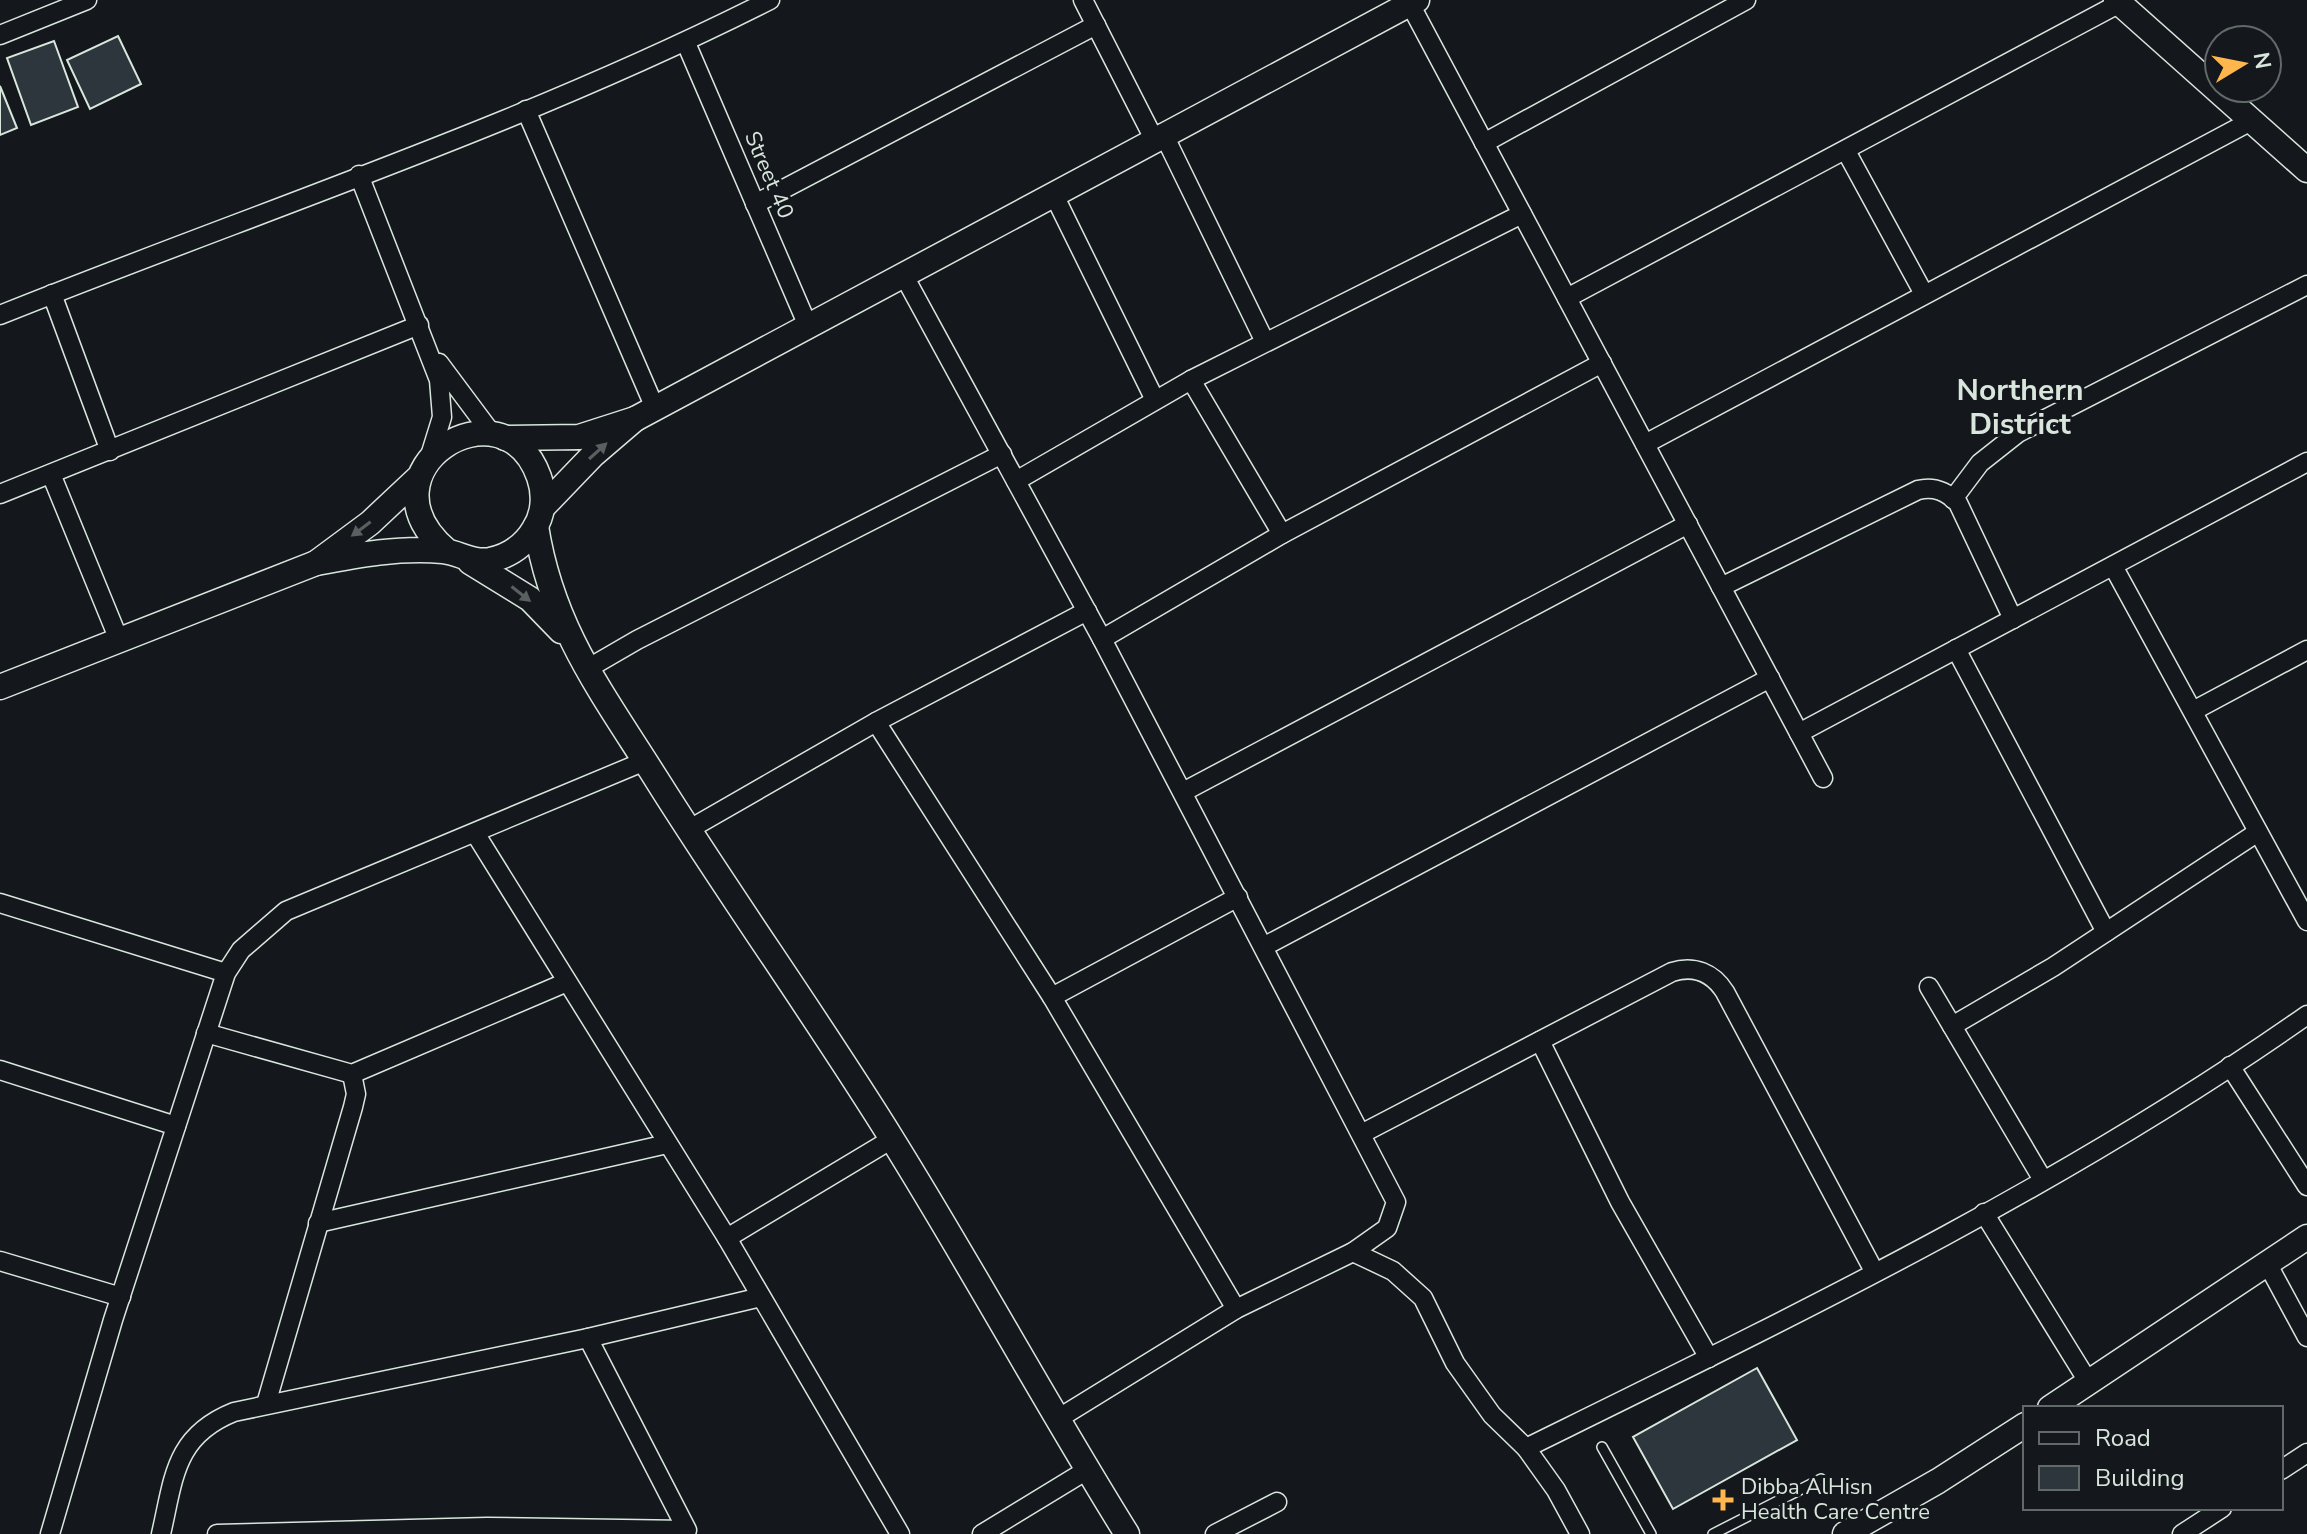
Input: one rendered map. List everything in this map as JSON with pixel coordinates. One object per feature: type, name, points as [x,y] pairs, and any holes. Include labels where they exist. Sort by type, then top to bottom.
[{"type":"street","points":[[0,35],[87,0]]},
{"type":"street","points":[[0,315],[526,110],[686,43],[770,0]]},
{"type":"street","points":[[1083,0],[1265,342]]},
{"type":"street","points":[[1484,143],[1746,0]]},
{"type":"street","points":[[316,563],[370,523],[421,473],[432,455],[452,440],[475,433],[579,437],[645,414],[1158,136],[1414,2],[1484,143],[1823,778]]},
{"type":"street","points":[[1567,298],[1846,151],[2118,2],[2307,170]]},
{"type":"street","points":[[755,204],[1096,25]]},
{"type":"street","name":"Street 40","points":[[686,43],[808,326]]},
{"type":"street","points":[[526,110],[645,414]]},
{"type":"street","points":[[1645,444],[2251,121]]},
{"type":"street","points":[[1846,151],[1924,294]]},
{"type":"street","points":[[359,175],[422,333],[442,398],[439,435],[421,473],[416,498],[420,519],[431,538],[496,574],[530,599],[568,638]]},
{"type":"street","points":[[1053,193],[1155,400]]},
{"type":"street","points":[[1016,481],[1191,380],[1522,214]]},
{"type":"street","points":[[903,274],[1102,639],[1394,1193],[1396,1211],[1387,1228],[1353,1252],[1236,1309],[1056,1420]]},
{"type":"street","points":[[1953,499],[1980,463],[2018,433],[2307,285]]},
{"type":"street","points":[[52,294],[110,451]]},
{"type":"street","points":[[422,333],[498,436],[523,450],[535,466],[542,486],[543,568],[568,638],[688,830],[892,1139],[1056,1420],[1127,1534]]},
{"type":"street","points":[[0,494],[422,333]]},
{"type":"street","points":[[1102,639],[1282,534],[1602,363]]},
{"type":"street","points":[[1191,380],[1282,534]]},
{"type":"street","points":[[0,687],[316,563],[367,553],[457,555],[487,561],[507,555],[524,543],[540,516],[593,455],[645,414]]},
{"type":"street","points":[[587,669],[664,625],[1002,454]]},
{"type":"street","points":[[1799,733],[2307,462]]},
{"type":"street","points":[[51,474],[119,640]]},
{"type":"street","points":[[1721,587],[1918,490],[1933,488],[1953,499],[2013,619]]},
{"type":"street","points":[[1183,792],[1688,524]]},
{"type":"street","points":[[2113,566],[2307,921]]},
{"type":"street","points":[[688,830],[876,722],[1087,611]]},
{"type":"street","points":[[1956,649],[2106,932]]},
{"type":"street","points":[[2193,711],[2307,650]]},
{"type":"street","points":[[1265,946],[1770,678]]},
{"type":"street","points":[[876,722],[1052,997],[1236,1309]]},
{"type":"street","points":[[50,1534],[121,1297],[206,1033],[226,973],[241,950],[286,911],[645,761]]},
{"type":"street","points":[[1952,1026],[2106,932],[2258,832]]},
{"type":"street","points":[[475,833],[727,1238],[900,1534]]},
{"type":"street","points":[[1052,997],[1238,897]]},
{"type":"street","points":[[0,903],[226,973]]},
{"type":"street","points":[[1363,1133],[1672,972],[1697,970],[1713,978],[1725,992],[1874,1271]]},
{"type":"street","points":[[206,1033],[352,1074],[567,982]]},
{"type":"street","points":[[1929,987],[2043,1180]]},
{"type":"street","points":[[1526,1448],[1709,1358],[1984,1213],[2230,1066],[2307,1015]]},
{"type":"street","points":[[1540,1041],[1620,1202],[1709,1358]]},
{"type":"street","points":[[2230,1066],[2307,1186]]},
{"type":"street","points":[[0,1070],[176,1126]]},
{"type":"street","points":[[266,1404],[353,1107],[356,1094],[352,1074]]},
{"type":"street","points":[[727,1238],[892,1139]]},
{"type":"street","points":[[318,1223],[667,1144]]},
{"type":"street","points":[[1984,1213],[2089,1383]]},
{"type":"street","points":[[2053,1406],[2307,1237]]},
{"type":"street","points":[[1353,1252],[1393,1271],[1423,1298],[1455,1363],[1492,1415],[1526,1448],[1556,1490],[1580,1534]]},
{"type":"street","points":[[0,1261],[121,1297]]},
{"type":"street","points":[[2267,1263],[2307,1337]]},
{"type":"street","points":[[161,1534],[179,1457],[194,1436],[215,1420],[266,1404],[588,1338],[761,1297]]},
{"type":"street","points":[[217,1534],[687,1530],[588,1338]]},
{"type":"street","points":[[1845,1534],[1938,1481],[2023,1426]]},
{"type":"street","points":[[2283,1469],[2307,1453]]},
{"type":"street","points":[[982,1534],[1087,1470]]},
{"type":"street","points":[[1215,1534],[1251,1526],[1277,1502]]},
{"type":"street","points":[[2182,1534],[2219,1510]]},
{"type":"lane","points":[[1602,1447],[1651,1534]]},
{"type":"lane","points":[[1713,1534],[1821,1479]]},
{"type":"building","points":[[118,36],[141,84],[90,109],[67,60]]},
{"type":"building","points":[[54,41],[78,107],[31,125],[7,58]]},
{"type":"building","points":[[0,86],[17,128],[0,135]]},
{"type":"building","points":[[1757,1368],[1797,1440],[1673,1509],[1633,1437]]},
{"type":"place","name":"Dibba AlHisn Health Care Centre","points":[[1723,1500]]},
{"type":"district","name":"Northern District","points":[[2020,407]]}]
